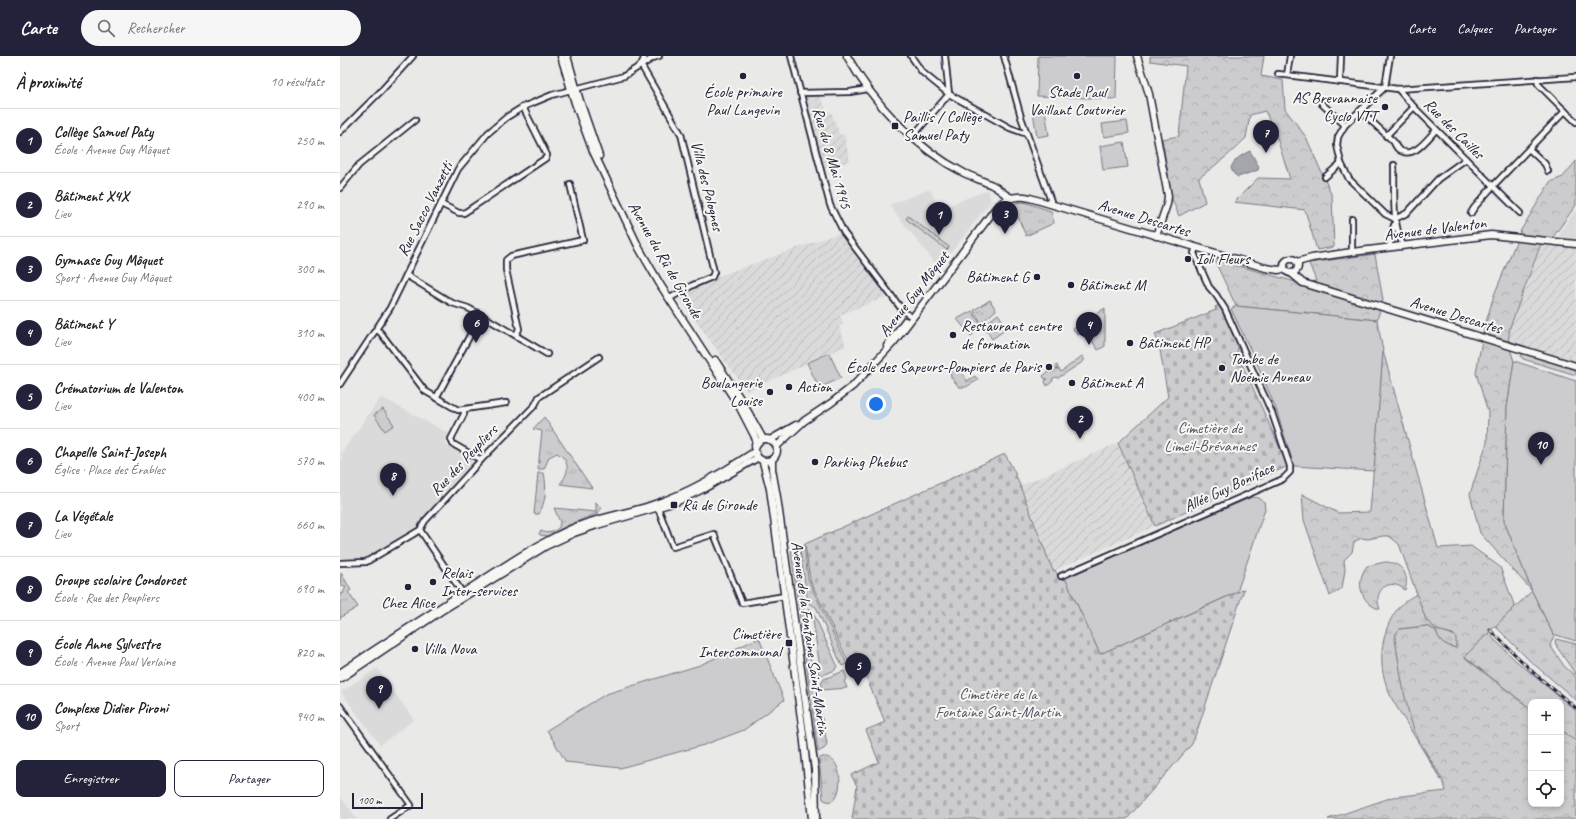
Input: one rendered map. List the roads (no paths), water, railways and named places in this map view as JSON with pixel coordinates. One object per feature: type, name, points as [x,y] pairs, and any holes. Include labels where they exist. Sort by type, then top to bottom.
[{"type":"main road","name":"Avenue du Rû de Gironde","points":[[561,56],[592,149],[639,248],[661,286],[739,406],[756,440],[755,452]]},
{"type":"main road","name":"Avenue du Rû de Gironde","points":[[567,56],[573,90],[598,154],[642,246],[672,297],[743,403],[763,439]]},
{"type":"main road","points":[[847,56],[868,89],[887,112],[912,137],[964,173],[996,187],[1007,198]]},
{"type":"main road","points":[[1137,56],[1149,94],[1168,196],[1167,204],[1156,236]]},
{"type":"main road","name":"Avenue Descartes","points":[[1007,198],[1024,197],[1042,201],[1266,268],[1278,270],[1284,269]]},
{"type":"main road","name":"Avenue Guy Môquet","points":[[879,358],[909,315],[994,206],[1007,198]]},
{"type":"main road","name":"Avenue Guy Môquet","points":[[770,440],[804,421],[831,403],[852,386],[894,342],[994,212],[1007,198]]},
{"type":"main road","name":"Avenue de Valenton","points":[[1297,262],[1312,258],[1352,252],[1491,235],[1576,244]]},
{"type":"main road","points":[[1291,259],[1297,262],[1298,266],[1294,272],[1287,272],[1284,269],[1284,264],[1287,261],[1291,259]]},
{"type":"main road","name":"Avenue Descartes","points":[[1294,272],[1303,283],[1576,366]]},
{"type":"main road","name":"Avenue Guy Môquet","points":[[776,446],[804,421]]},
{"type":"main road","points":[[340,673],[464,595],[546,546],[574,533],[597,525],[658,508],[680,500],[705,488],[755,452],[763,439],[770,440],[776,446],[777,452],[772,460],[763,462],[755,452]]},
{"type":"main road","points":[[340,679],[545,541],[572,528],[652,505],[679,495],[725,471],[755,452]]},
{"type":"main road","name":"Avenue de la Fontaine Saint-Martin","points":[[772,460],[812,819]]},
{"type":"main road","name":"Avenue de la Fontaine Saint-Martin","points":[[763,462],[770,489],[788,596]]},
{"type":"main road","name":"Avenue de la Fontaine Saint-Martin","points":[[791,622],[815,770],[816,819]]},
{"type":"main road","points":[[803,733],[807,753],[813,756]]},
{"type":"street","points":[[340,132],[413,56]]},
{"type":"street","points":[[641,65],[645,56]]},
{"type":"street","name":"Rue Sacco Vanzetti","points":[[340,384],[390,308],[458,169],[488,133],[523,106],[552,95],[624,76],[658,56]]},
{"type":"street","name":"Rue du 8 Mai 1945","points":[[791,56],[830,205],[840,225],[859,255],[903,311],[909,315]]},
{"type":"street","points":[[911,56],[922,72],[949,94],[1005,126],[1024,133],[1027,132]]},
{"type":"street","points":[[912,137],[949,94],[945,56]]},
{"type":"street","points":[[1004,56],[1015,99],[1052,204]]},
{"type":"street","points":[[1287,75],[1290,56]]},
{"type":"street","points":[[1340,82],[1342,56]]},
{"type":"street","points":[[1390,56],[1385,87],[1345,125],[1337,141],[1338,154],[1349,179],[1385,214],[1395,219]]},
{"type":"street","name":"Villa des Polognes","points":[[641,65],[681,134],[714,272],[712,277],[693,285],[672,297]]},
{"type":"street","points":[[1278,74],[1398,89],[1576,77]]},
{"type":"street","points":[[1537,79],[1538,84],[1576,122]]},
{"type":"street","points":[[800,93],[850,92],[868,89]]},
{"type":"street","name":"Rue des Cailles","points":[[1398,89],[1414,108],[1520,213]]},
{"type":"street","points":[[1322,104],[1345,125]]},
{"type":"street","points":[[441,204],[459,213],[464,213],[546,158],[546,154],[523,106]]},
{"type":"street","points":[[1386,136],[1414,108]]},
{"type":"street","points":[[1361,111],[1397,148],[1407,152],[1418,148],[1436,130]]},
{"type":"street","points":[[1471,213],[1493,186],[1565,111]]},
{"type":"street","points":[[340,188],[359,165],[415,120]]},
{"type":"street","points":[[1529,149],[1545,164],[1548,171]]},
{"type":"street","points":[[1395,219],[1407,213],[1438,179],[1466,159]]},
{"type":"street","points":[[1325,177],[1341,163]]},
{"type":"street","points":[[1394,165],[1395,219],[1398,235],[1403,245]]},
{"type":"street","points":[[516,335],[519,329],[506,270],[506,260],[511,256],[583,240],[570,184]]},
{"type":"street","points":[[1390,247],[1395,219]]},
{"type":"street","points":[[1352,220],[1352,252]]},
{"type":"street","name":"Allée Guy Boniface","points":[[1061,576],[1283,479],[1290,472],[1290,466],[1272,413],[1225,309],[1209,287],[1194,253],[1196,248]]},
{"type":"street","points":[[406,275],[452,302],[481,315],[547,354]]},
{"type":"street","points":[[436,398],[481,315]]},
{"type":"street","points":[[376,330],[380,332],[425,391],[436,398],[458,410],[506,403]]},
{"type":"street","name":"Rue des Peupliers","points":[[340,563],[366,562],[420,530],[426,521],[481,460],[535,405],[539,397],[600,357]]},
{"type":"street","points":[[464,410],[464,414],[451,439],[453,444],[481,460]]},
{"type":"street","points":[[658,508],[672,547],[714,534],[742,602],[788,596]]},
{"type":"street","points":[[420,530],[464,595]]},
{"type":"street","points":[[340,706],[411,805],[390,819]]},
{"type":"railway","points":[[1490,630],[1536,675],[1576,708]]},
{"type":"place","name":"École primaire Paul Langevin","points":[[743,76]]},
{"type":"place","name":"Stade Paul Vaillant Couturier","points":[[1077,76]]},
{"type":"place","name":"AS Brevannaise Cyclo VTT","points":[[1385,107]]},
{"type":"place","name":"Paillis / Collège Samuel Paty","points":[[895,126]]},
{"type":"place","name":"La Végétale","points":[[1266,153]]},
{"type":"place","name":"Gymnase Guy Môquet","points":[[1005,234]]},
{"type":"place","name":"Collège Samuel Paty","points":[[939,235]]},
{"type":"place","name":"Ioli Fleurs","points":[[1188,259]]},
{"type":"place","name":"Bâtiment G","points":[[1037,277]]},
{"type":"place","name":"Bâtiment M","points":[[1071,285]]},
{"type":"place","name":"Restaurant centre de formation","points":[[953,335]]},
{"type":"place","name":"Chapelle Saint-Joseph","points":[[476,343]]},
{"type":"place","name":"Bâtiment HP","points":[[1130,343]]},
{"type":"place","name":"Bâtiment Y","points":[[1089,345]]},
{"type":"place","name":"École des Sapeurs-Pompiers de Paris","points":[[1049,367]]},
{"type":"place","name":"Tombe de Noémie Auneau","points":[[1222,368]]},
{"type":"place","name":"Bâtiment A","points":[[1072,383]]},
{"type":"place","name":"Action","points":[[789,387]]},
{"type":"place","name":"Boulangerie Louise","points":[[770,392]]},
{"type":"place","name":"Bâtiment X4X","points":[[1080,439]]},
{"type":"place","name":"Parking Phebus","points":[[815,462]]},
{"type":"place","name":"Complexe Didier Pironi","points":[[1541,465]]},
{"type":"place","name":"Groupe scolaire Condorcet","points":[[393,496]]},
{"type":"place","name":"Rû de Gironde","points":[[674,505]]},
{"type":"place","name":"Relais Inter-services","points":[[433,582]]},
{"type":"place","name":"Chez Alice","points":[[408,587]]},
{"type":"place","name":"Cimetière Intercommunal","points":[[789,643]]},
{"type":"place","name":"Villa Nova","points":[[415,649]]},
{"type":"place","name":"Crématorium de Valenton","points":[[858,686]]},
{"type":"place","name":"École Anne Sylvestre","points":[[379,709]]},
{"type":"park label","name":"Cimetière de Limeil-Brévannes","points":[[1210,437]]},
{"type":"park label","name":"Cimetière de la Fontaine Saint-Martin","points":[[998,703]]}]
